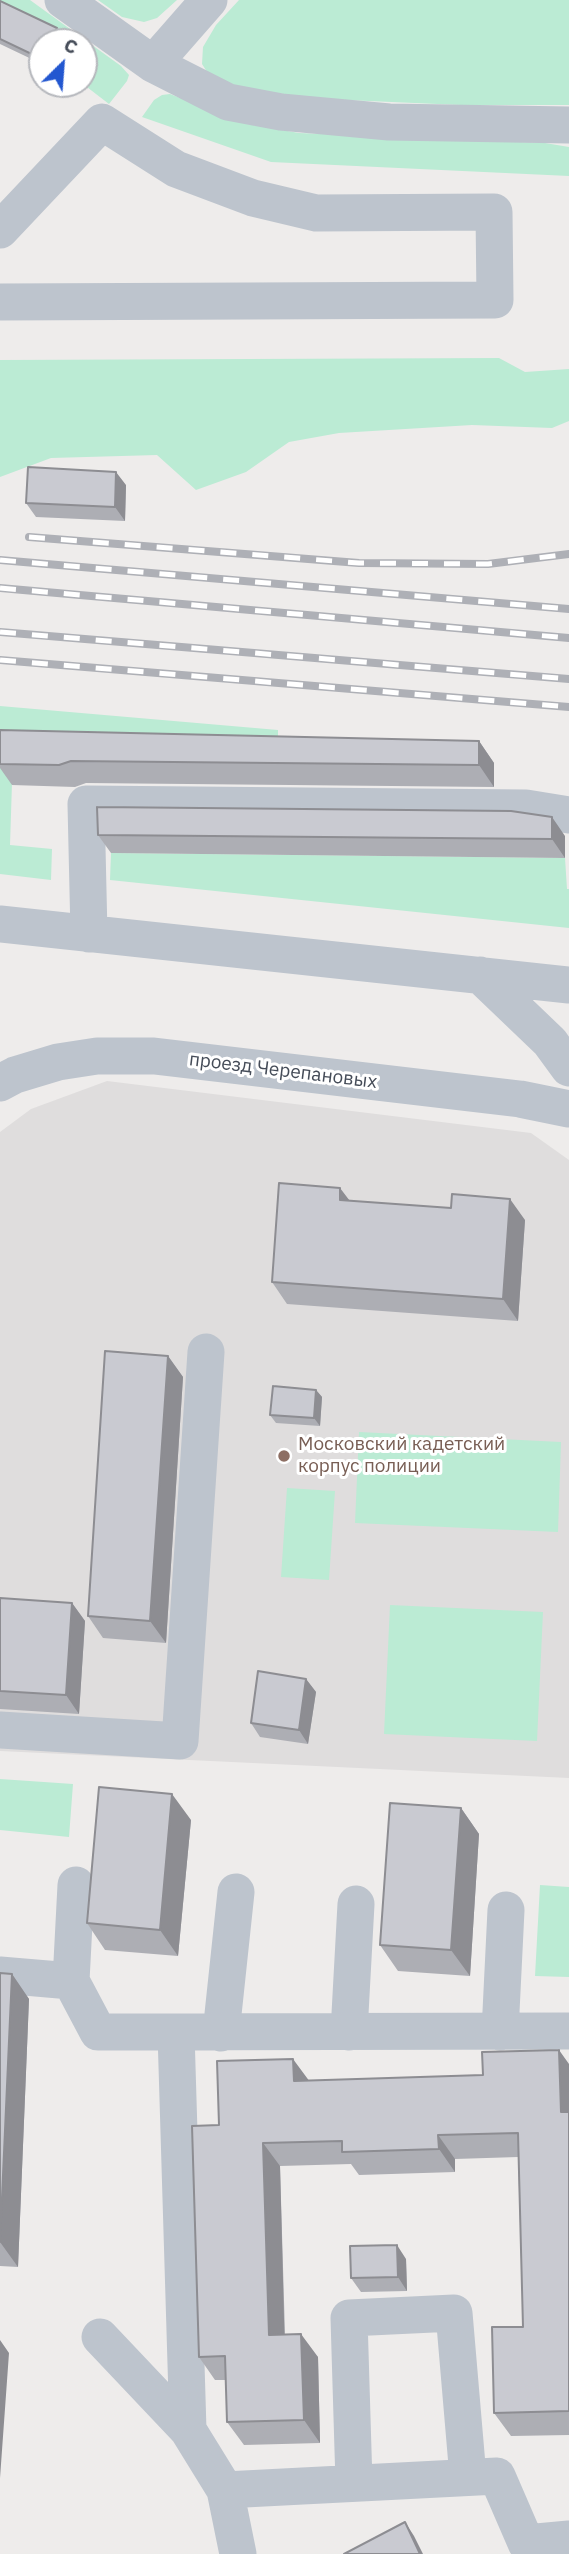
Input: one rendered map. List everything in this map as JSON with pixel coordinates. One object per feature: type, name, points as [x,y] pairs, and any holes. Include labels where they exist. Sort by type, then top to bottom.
[{"type":"street","points":[[63,0],[153,64],[228,103],[281,112],[389,122],[569,125]]},
{"type":"street","points":[[153,64],[208,0]]},
{"type":"street","points":[[0,230],[102,122],[176,169],[253,198],[316,213],[494,212],[495,300],[0,302]]},
{"type":"street","points":[[89,934],[86,804],[526,808],[569,815]]},
{"type":"street","points":[[0,924],[569,985]]},
{"type":"street","points":[[480,975],[550,1042],[569,1068]]},
{"type":"street","name":"проезд Черепановых","points":[[0,1083],[15,1075],[58,1062],[97,1056],[154,1056],[506,1097],[569,1109]]},
{"type":"street","points":[[0,1730],[180,1741],[205,1352]]},
{"type":"street","points":[[76,1885],[72,1980],[98,2032],[569,2031]]},
{"type":"street","points":[[221,2033],[236,1892]]},
{"type":"street","points":[[349,2032],[356,1904]]},
{"type":"street","points":[[500,2032],[506,1910]]},
{"type":"street","points":[[0,1975],[72,1980]]},
{"type":"street","points":[[176,2033],[188,2430]]},
{"type":"street","points":[[354,2483],[349,2318],[454,2313],[468,2477]]},
{"type":"street","points":[[100,2337],[188,2430],[225,2490],[237,2554]]},
{"type":"street","points":[[225,2490],[497,2476],[526,2543],[569,2539]]},
{"type":"shaded area","name":"Московский кадетский корпус полиции","points":[[107,1081],[531,1133],[569,1160],[569,1778],[0,1751],[0,1132],[31,1109]]},
{"type":"green space","points":[[0,0],[30,0],[69,28],[46,28],[0,6]]},
{"type":"green space","points":[[98,0],[177,0],[157,18],[144,22],[122,17]]},
{"type":"green space","points":[[239,0],[569,0],[569,105],[460,105],[346,100],[303,97],[237,87],[209,75],[202,64],[203,47],[216,25]]},
{"type":"green space","points":[[98,49],[129,75],[109,104],[98,96]]},
{"type":"green space","points":[[170,94],[248,124],[299,133],[545,143],[569,147],[569,176],[271,162],[142,117],[154,100]]},
{"type":"green space","points":[[499,358],[525,372],[569,369],[569,421],[552,428],[472,425],[339,433],[289,442],[246,472],[196,490],[157,455],[51,458],[0,477],[0,360]]},
{"type":"green space","points":[[0,706],[278,730],[278,757],[13,752],[10,845],[52,849],[51,880],[0,874]]},
{"type":"green space","points":[[111,853],[565,858],[569,889],[569,928],[110,880]]},
{"type":"green space","points":[[359,1432],[561,1442],[558,1532],[355,1523]]},
{"type":"green space","points":[[287,1488],[335,1491],[329,1580],[281,1577]]},
{"type":"green space","points":[[390,1605],[543,1612],[537,1741],[384,1734]]},
{"type":"green space","points":[[0,1779],[73,1784],[69,1837],[0,1830]]},
{"type":"green space","points":[[540,1885],[569,1887],[569,1977],[535,1976]]},
{"type":"building","points":[[0,1],[57,28],[28,28],[28,52],[0,39]]},
{"type":"building","points":[[28,467],[116,472],[115,507],[26,503]]},
{"type":"building","points":[[0,730],[479,741],[479,765],[71,761],[59,765],[0,764]]},
{"type":"building","points":[[97,807],[511,811],[552,817],[552,839],[98,835]]},
{"type":"building","points":[[279,1183],[340,1188],[340,1200],[451,1208],[452,1194],[510,1199],[503,1299],[272,1282]]},
{"type":"building","points":[[105,1351],[168,1356],[150,1621],[88,1616]]},
{"type":"building","points":[[273,1386],[316,1390],[314,1418],[270,1415]]},
{"type":"building","points":[[0,1598],[72,1603],[66,1695],[0,1691]]},
{"type":"building","points":[[258,1671],[306,1679],[299,1730],[251,1723]]},
{"type":"building","points":[[99,1787],[172,1794],[160,1930],[87,1923]]},
{"type":"building","points":[[390,1803],[461,1808],[451,1950],[380,1945]]},
{"type":"building","points":[[0,1973],[12,1974],[0,2242]]},
{"type":"building","points":[[559,2050],[561,2112],[569,2112],[569,2411],[494,2413],[492,2327],[523,2327],[518,2133],[438,2135],[439,2149],[342,2152],[342,2141],[263,2143],[269,2335],[301,2334],[304,2420],[227,2422],[225,2356],[199,2357],[192,2126],[219,2125],[217,2061],[293,2059],[294,2081],[483,2075],[482,2052]]},
{"type":"building","points":[[397,2245],[398,2277],[351,2278],[350,2246]]},
{"type":"building","points":[[405,2522],[420,2554],[344,2554]]},
{"type":"railway","points":[[29,537],[359,563],[488,564],[569,554]]},
{"type":"railway","points":[[0,560],[569,609]]},
{"type":"railway","points":[[0,588],[569,638]]},
{"type":"railway","points":[[0,632],[569,679]]},
{"type":"railway","points":[[0,660],[569,707]]},
{"type":"place","name":"Московский кадетский корпус полиции","points":[[284,1456]]}]
